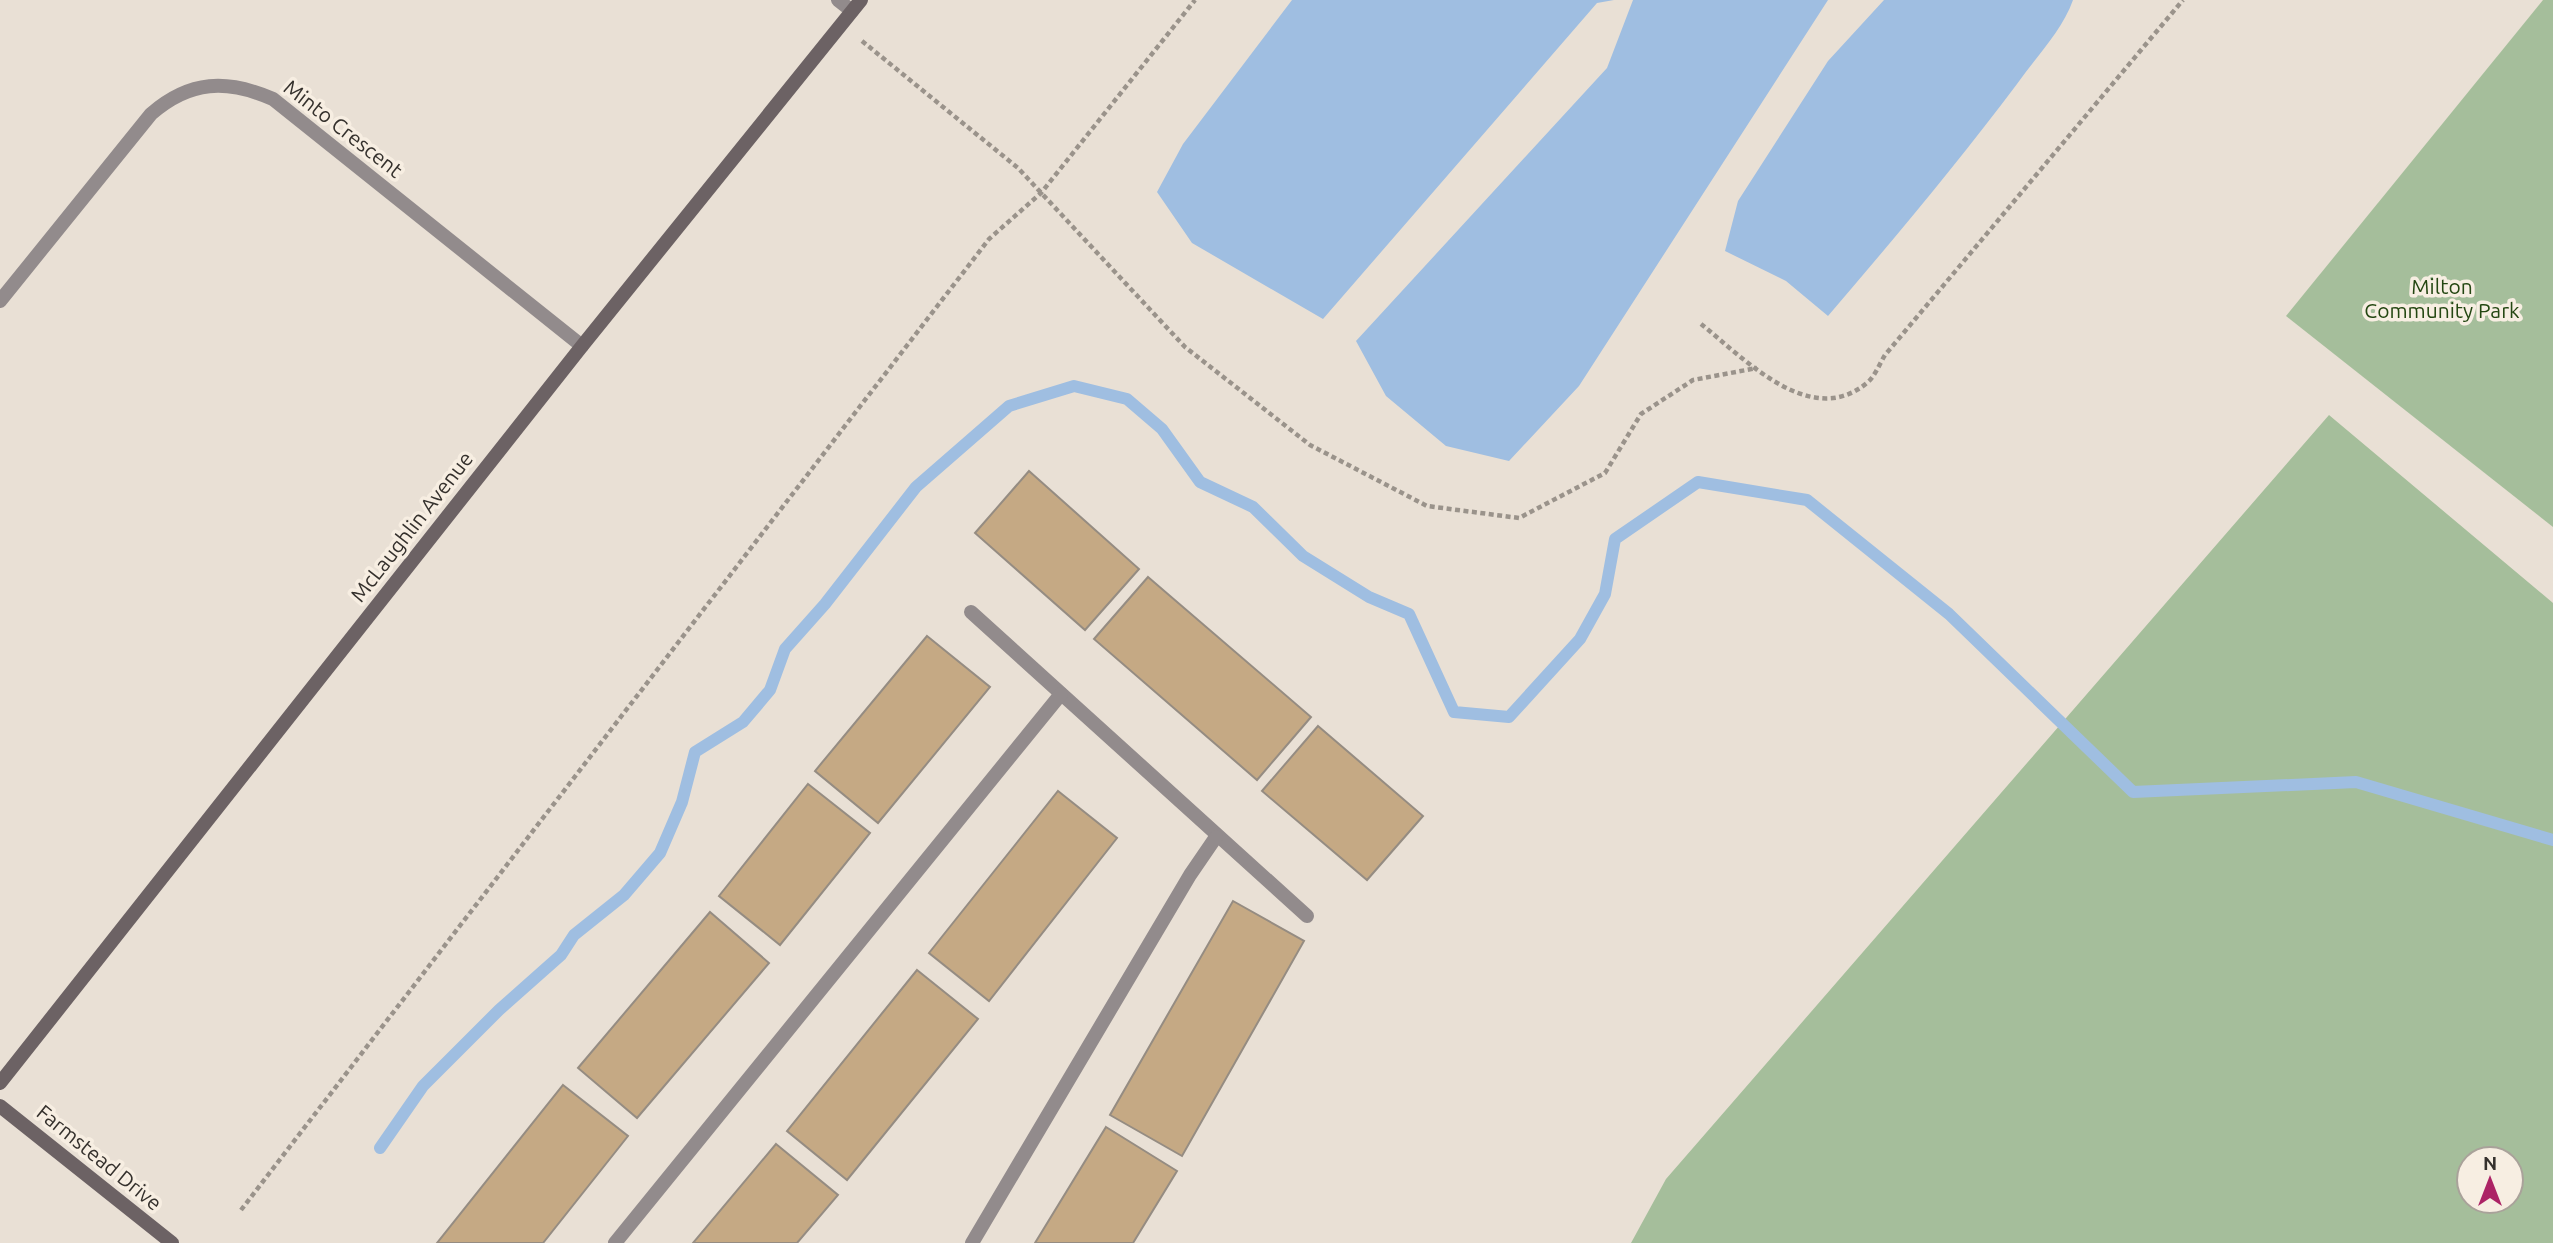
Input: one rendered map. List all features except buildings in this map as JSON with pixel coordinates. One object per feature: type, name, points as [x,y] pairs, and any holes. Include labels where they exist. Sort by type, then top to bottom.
[{"type":"street","points":[[838,0],[857,6]]},
{"type":"street","name":"McLaughlin Avenue","points":[[0,1083],[582,346],[857,6]]},
{"type":"street","name":"Minto Crescent","points":[[0,301],[151,114],[167,100],[190,90],[213,86],[244,86],[273,99],[582,346]]},
{"type":"street","points":[[971,612],[1216,837],[1307,916]]},
{"type":"street","points":[[615,1243],[1061,694]]},
{"type":"street","points":[[972,1243],[1183,887],[1216,837]]},
{"type":"street","name":"Farmstead Drive","points":[[0,1106],[172,1243]]},
{"type":"path","points":[[241,1210],[989,239],[1041,193],[1195,0]]},
{"type":"path","points":[[1700,324],[1776,383],[1807,398],[1843,397],[1869,381],[1885,355],[2183,0]]},
{"type":"path","points":[[841,24],[1018,168],[1185,347],[1310,445],[1427,506],[1519,518],[1605,473],[1641,414],[1693,380],[1757,368]]},
{"type":"green space","name":"Milton Community Park","points":[[2543,0],[2553,0],[2553,527],[2286,316]]},
{"type":"green space","points":[[2329,415],[2553,603],[2553,1243],[1631,1243],[1666,1179]]},
{"type":"water","points":[[1292,0],[1614,0],[1597,3],[1323,319],[1192,243],[1157,192],[1183,144]]},
{"type":"water","points":[[1633,0],[1828,0],[1579,386],[1509,461],[1446,446],[1386,396],[1356,341],[1607,68]]},
{"type":"water","points":[[1884,0],[2073,0],[2055,33],[1994,114],[1828,316],[1786,281],[1725,251],[1738,201],[1828,61]]},
{"type":"waterway","points":[[380,1148],[423,1086],[499,1010],[561,955],[574,935],[624,895],[660,853],[682,802],[695,752],[743,722],[770,690],[785,649],[825,604],[916,487],[1009,406],[1074,386],[1127,399],[1162,429],[1200,482],[1253,507],[1303,556],[1369,597],[1409,614],[1454,712],[1509,717],[1580,639],[1605,594],[1615,539],[1698,482],[1807,500],[1949,614],[2133,792],[2356,782],[2553,840]]}]
